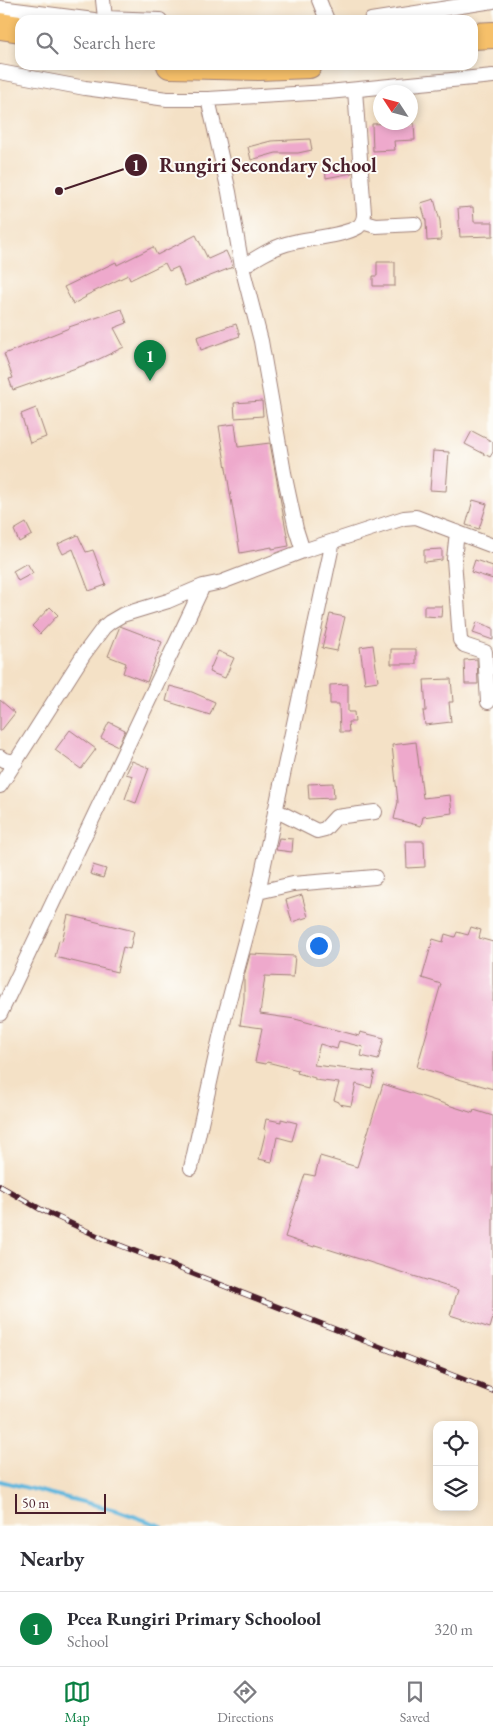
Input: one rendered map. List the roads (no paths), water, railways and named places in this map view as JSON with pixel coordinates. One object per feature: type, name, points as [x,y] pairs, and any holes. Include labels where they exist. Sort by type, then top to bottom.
[{"type":"highway","points":[[0,26],[15,20]]},
{"type":"highway","points":[[478,36],[493,35]]},
{"type":"highway","points":[[0,43],[15,45]]},
{"type":"highway","points":[[478,51],[493,50]]},
{"type":"street","points":[[101,15],[103,0]]},
{"type":"street","points":[[319,0],[325,15]]},
{"type":"street","points":[[403,15],[493,1]]},
{"type":"street","points":[[0,8],[43,15]]},
{"type":"street","points":[[0,72],[94,90],[167,99],[208,99],[356,90],[493,76]]},
{"type":"street","points":[[242,267],[264,253],[287,244],[343,232],[354,228],[362,222],[364,213],[356,90]]},
{"type":"street","points":[[208,99],[242,267],[261,341],[284,473],[296,529],[303,551]]},
{"type":"street","points":[[362,222],[376,226],[414,224]]},
{"type":"street","points":[[0,786],[84,654],[104,627],[122,616],[168,601],[203,586],[230,579],[303,551],[404,518],[416,517],[493,546]]},
{"type":"street","points":[[457,532],[454,558],[460,640],[464,645],[485,652],[488,702]]},
{"type":"street","points":[[191,1168],[224,1020],[258,892],[333,541]]},
{"type":"street","points":[[0,1014],[203,586]]},
{"type":"street","points":[[0,757],[4,760],[16,762]]},
{"type":"street","points":[[275,810],[317,831],[325,829],[336,817],[375,812]]},
{"type":"street","points":[[258,892],[293,884],[375,878]]},
{"type":"waterway","points":[[0,1481],[119,1511],[161,1526]]},
{"type":"railway","points":[[0,1186],[40,1209],[104,1239],[493,1391]]},
{"type":"place","name":"Rungiri Secondary School","points":[[59,191]]},
{"type":"place","name":"Pcea Rungiri Primary Schoolool","points":[[150,381]]}]
